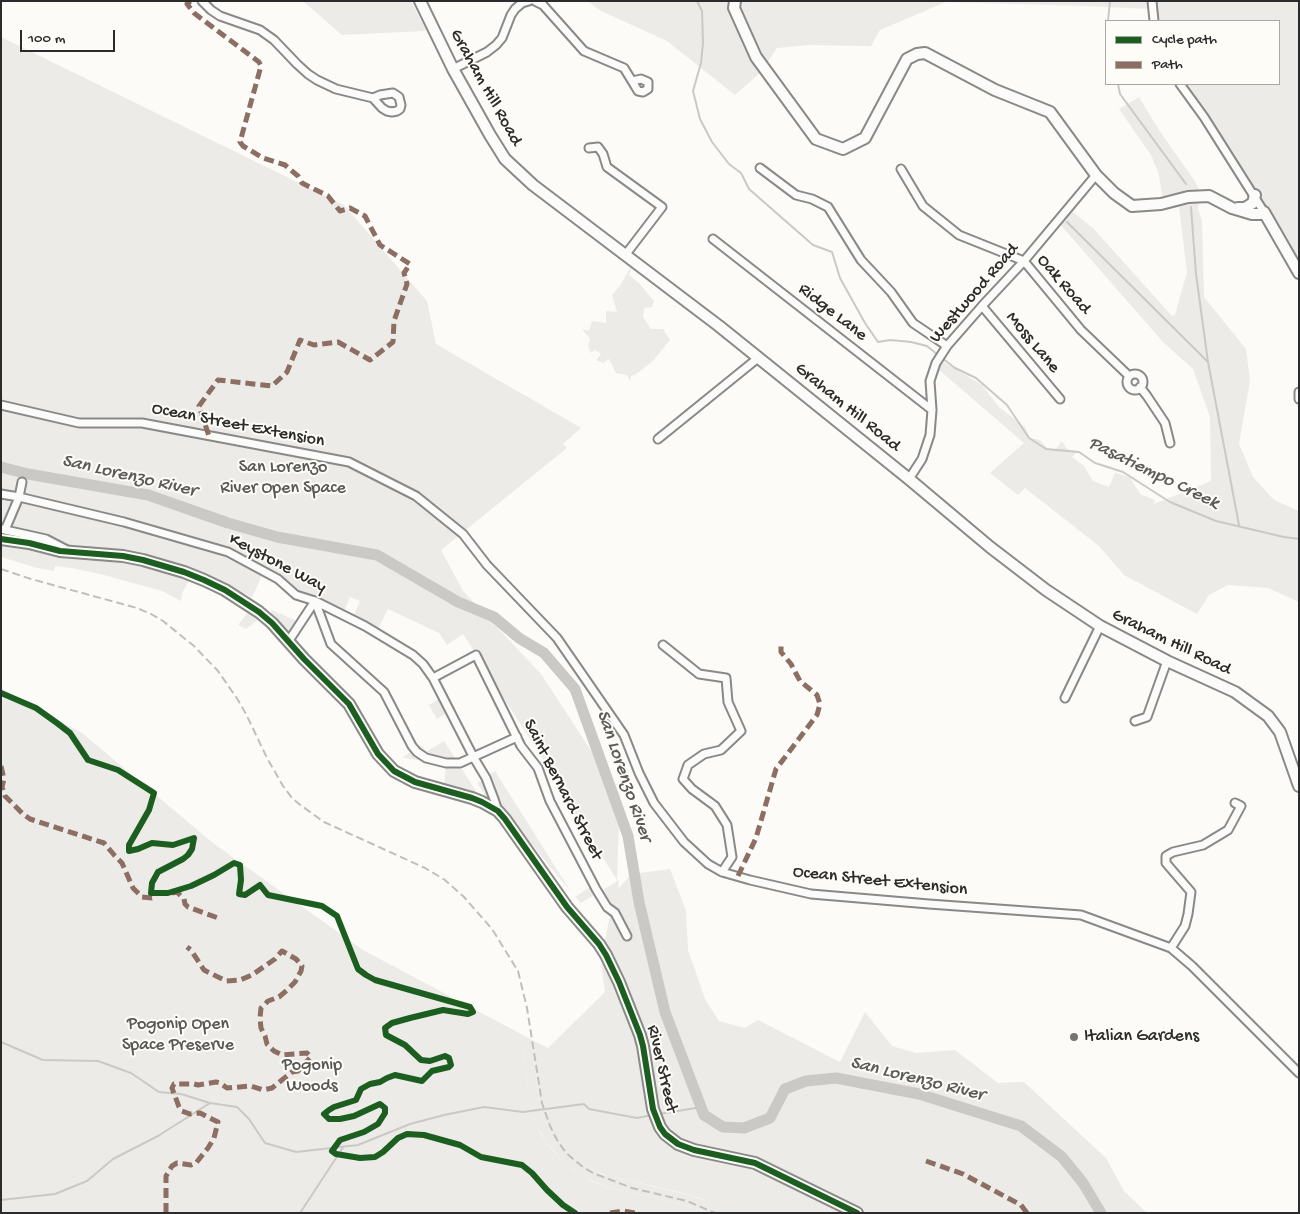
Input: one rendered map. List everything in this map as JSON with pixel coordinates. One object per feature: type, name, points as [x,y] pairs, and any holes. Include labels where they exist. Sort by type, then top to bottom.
[{"type":"main road","name":"Graham Hill Road","points":[[420,1],[453,69],[490,135],[505,159],[533,185],[626,254],[758,358],[909,479],[979,538],[1046,590],[1100,626],[1167,661],[1235,692],[1268,716],[1280,732],[1299,786]]},
{"type":"main road","points":[[735,1],[734,8],[756,56],[816,139],[843,149],[865,138],[907,59],[917,54],[925,53],[995,90],[1050,112],[1096,175],[1132,206],[1161,204],[1188,197],[1209,196],[1265,223],[1278,236]]},
{"type":"main road","points":[[1232,208],[1245,208],[1253,203],[1255,195]]},
{"type":"main road","points":[[1232,208],[1252,214],[1264,212],[1299,273]]},
{"type":"main road","points":[[2,532],[29,543],[60,551],[123,556],[143,560],[184,572],[224,590],[259,612],[272,623],[340,695],[348,704],[378,754],[394,771],[415,782],[472,798],[498,811]]},
{"type":"main road","name":"River Street","points":[[498,811],[506,819],[568,907],[600,944],[619,982],[642,1040],[653,1109],[664,1134],[685,1147],[700,1152],[755,1163],[857,1213]]},
{"type":"street","points":[[202,1],[220,16],[260,30],[274,40],[297,64],[317,80],[336,89],[373,98]]},
{"type":"street","points":[[453,69],[487,52],[496,45],[502,38],[511,15],[522,4],[529,1]]},
{"type":"street","points":[[535,1],[543,5],[584,51],[624,68],[632,82]]},
{"type":"street","points":[[1152,1],[1154,20]]},
{"type":"street","points":[[1181,85],[1204,117],[1264,212]]},
{"type":"street","points":[[589,148],[598,147],[603,154],[607,167],[662,207],[626,254]]},
{"type":"street","points":[[760,168],[796,195],[812,198],[828,207],[861,260],[891,292],[913,323],[945,349]]},
{"type":"street","name":"Oak Road","points":[[901,169],[923,206],[959,235],[1024,261],[1082,330],[1130,376]]},
{"type":"street","name":"Westwood Road","points":[[909,479],[922,459],[930,435],[932,410],[930,381],[936,363],[945,349],[1024,261],[1096,175]]},
{"type":"street","name":"Ridge Lane","points":[[713,239],[932,410]]},
{"type":"street","name":"Moss Lane","points":[[982,306],[1060,399]]},
{"type":"street","points":[[658,439],[758,358]]},
{"type":"street","name":"Oak Road","points":[[1134,374],[1140,375],[1142,380],[1140,387],[1136,390],[1129,387],[1127,380],[1130,376],[1134,374]]},
{"type":"street","name":"Oak Road","points":[[1140,387],[1165,424],[1170,443]]},
{"type":"street","points":[[1299,392],[1299,399]]},
{"type":"street","name":"Ocean Street Extension","points":[[1,405],[79,423],[142,423],[349,462],[416,496],[463,534],[487,565],[557,638],[624,735],[639,773],[654,803],[684,842],[708,864],[722,872],[811,894],[1081,915],[1172,948],[1299,1073]]},
{"type":"street","points":[[2,532],[19,497],[22,482]]},
{"type":"street","name":"Keystone Way","points":[[1,494],[124,522],[228,552],[278,579],[296,595],[315,601],[365,626],[413,655],[423,664],[433,678],[486,778],[498,811]]},
{"type":"street","points":[[288,642],[315,601]]},
{"type":"street","points":[[315,601],[331,644],[384,692],[417,752],[426,758],[446,764],[460,763],[517,737]]},
{"type":"street","points":[[1064,698],[1100,626]]},
{"type":"street","points":[[663,645],[698,674],[726,678],[728,702],[742,731],[721,750],[704,754],[688,765],[683,780],[715,806],[727,825],[732,857],[722,872]]},
{"type":"street","name":"Saint Bernard Street","points":[[433,678],[476,655],[517,737],[527,755],[538,768],[550,801],[596,889],[607,907],[615,913],[627,936]]},
{"type":"street","points":[[1135,721],[1147,717],[1167,661]]},
{"type":"street","points":[[1172,948],[1184,926],[1191,892],[1166,863],[1166,856],[1173,852],[1203,845],[1228,830],[1241,806],[1235,803]]},
{"type":"shaded area","points":[[521,1034],[532,1040],[538,1095],[544,1119],[556,1140],[573,1158],[601,1174],[689,1195],[709,1202],[728,1213],[706,1213],[677,1203],[607,1187],[583,1177],[562,1161],[546,1141],[537,1126],[531,1110]]},
{"type":"green space","points":[[411,1],[426,30],[342,35],[304,2]]},
{"type":"green space","points":[[588,1],[1299,1],[1299,272],[1181,85],[1280,85],[1280,20],[1151,20],[1150,9],[946,2],[880,30],[871,46],[809,45],[777,48],[761,72],[735,95],[667,41],[599,10]]},
{"type":"green space","name":"San Lorenzo River Open Space","points":[[1,37],[344,205],[427,301],[436,344],[581,428],[563,444],[567,448],[441,550],[463,591],[541,674],[620,795],[617,880],[567,801],[565,794],[463,634],[447,645],[439,633],[388,609],[377,631],[352,619],[360,601],[350,597],[343,614],[341,614],[262,576],[251,597],[195,570],[182,593],[181,601],[162,591],[100,574],[55,566],[54,571],[1,557]]},
{"type":"green space","points":[[1139,97],[1201,193],[1198,209],[1202,221],[1204,297],[1246,349],[1250,381],[1239,444],[1253,477],[1274,500],[1299,511],[1299,602],[1268,588],[1228,585],[1209,595],[1197,614],[1124,575],[1099,546],[1025,488],[1018,495],[990,473],[1024,443],[938,369],[936,363],[942,361],[982,385],[999,407],[1025,427],[1030,438],[1040,440],[1048,449],[1055,450],[1062,441],[1067,449],[1077,452],[1072,457],[1084,466],[1093,481],[1109,487],[1115,473],[1130,477],[1140,494],[1155,500],[1154,504],[1211,481],[1210,417],[1193,369],[1163,342],[1058,222],[1069,209],[1093,228],[1172,316],[1175,315],[1187,272],[1179,207],[1165,210],[1158,172],[1151,155],[1119,109]]},
{"type":"green space","points":[[634,262],[629,275],[639,283],[654,301],[652,307],[644,308],[643,317],[651,329],[663,329],[670,340],[652,362],[631,376],[630,381],[627,375],[616,373],[609,359],[603,363],[596,360],[601,354],[595,350],[591,353],[588,346],[590,339],[582,329],[589,331],[592,321],[606,323],[606,311],[617,312],[612,295]]},
{"type":"green space","points":[[256,602],[265,614],[246,629],[238,625]]},
{"type":"green space","points":[[272,610],[299,622],[288,635],[271,612]]},
{"type":"green space","name":"Pogonip Woods","points":[[1,688],[82,733],[213,843],[363,950],[521,1034],[528,1092],[534,1118],[541,1134],[551,1148],[562,1161],[576,1172],[591,1181],[607,1187],[677,1203],[706,1213],[1,1213]]},
{"type":"green space","points":[[447,694],[455,708],[437,719],[429,705]]},
{"type":"green space","points":[[444,741],[479,796],[444,787],[446,764],[403,757],[421,745],[426,752]]},
{"type":"green space","points":[[495,771],[571,892],[514,823],[490,803],[477,783]]},
{"type":"green space","points":[[670,869],[686,911],[688,950],[705,999],[719,1021],[745,1028],[758,1020],[840,1062],[865,1012],[892,1046],[916,1053],[955,1050],[998,1083],[1024,1082],[1106,1158],[1124,1191],[1147,1213],[728,1213],[700,1198],[609,1176],[579,1163],[556,1140],[544,1119],[538,1095],[532,1040],[548,1048],[605,992],[602,971],[604,945],[612,905],[603,890],[619,880],[619,888],[628,878],[640,873]]},
{"type":"green space","points":[[593,885],[597,893],[581,903],[575,897]]},
{"type":"waterway","name":"Pasatiempo Creek","points":[[697,1],[702,11],[703,43],[701,63],[693,91],[700,119],[712,142],[729,164],[741,173],[749,189],[813,245],[832,252],[840,278],[878,342],[890,340],[911,342],[927,346],[938,355]]},
{"type":"waterway","points":[[1108,20],[1110,1]]},
{"type":"waterway","points":[[1118,85],[1120,94],[1186,184]]},
{"type":"waterway","points":[[1191,207],[1196,274],[1208,362],[1239,525]]},
{"type":"waterway","points":[[1067,222],[1207,361]]},
{"type":"waterway","name":"Pasatiempo Creek","points":[[942,358],[955,368],[976,378],[1007,405],[1029,438],[1046,449],[1079,452],[1095,463],[1123,472],[1170,502],[1216,521],[1299,539]]},
{"type":"waterway","name":"San Lorenzo River","points":[[1,467],[28,474],[148,495],[228,523],[277,537],[377,555],[458,602],[494,617],[519,638],[544,653],[575,689],[628,836],[639,902],[665,1012],[704,1115],[723,1127],[744,1128],[770,1118],[785,1089],[806,1081],[836,1078],[919,1094],[1021,1126],[1062,1157],[1083,1183],[1101,1213]]},
{"type":"waterway","points":[[1,1042],[43,1060],[98,1061],[131,1073],[159,1092],[181,1094],[210,1103],[237,1107],[249,1119],[265,1143],[296,1152],[358,1145],[410,1124],[484,1107],[523,1112],[584,1104],[589,1109],[637,1118],[652,1115]]},
{"type":"waterway","points":[[1,1200],[55,1194],[87,1181],[113,1159],[158,1136],[210,1103]]},
{"type":"waterway","points":[[659,1114],[702,1107]]},
{"type":"waterway","points":[[300,1213],[344,1146]]},
{"type":"railway","points":[[1,569],[137,608],[163,621],[194,646],[218,671],[238,700],[267,758],[292,798],[324,822],[425,868],[445,880],[464,897],[492,929],[518,971],[527,1008],[542,1103],[550,1126],[566,1153],[593,1173],[632,1188],[687,1201],[715,1213]]},
{"type":"marked path","points":[[189,1],[187,4],[194,13],[259,62],[261,66],[240,142],[243,146],[263,158],[285,165],[298,176],[302,183],[328,196],[340,211],[350,208],[365,216],[380,245],[410,264],[404,273],[407,284],[394,321],[393,342],[370,360],[338,342],[314,345],[300,340],[287,372],[272,386],[218,380],[199,406],[209,436]]},
{"type":"marked path","points":[[738,876],[756,838],[776,769],[817,715],[820,704],[817,695],[800,681],[791,664],[781,652],[781,643]]},
{"type":"marked path","points":[[1,766],[4,779],[2,787],[5,796],[23,814],[30,819],[104,843],[122,863],[133,888],[142,897],[157,897]]},
{"type":"marked path","points":[[172,893],[177,892],[184,899],[188,907],[221,919]]},
{"type":"marked path","points":[[166,1213],[166,1176],[172,1166],[177,1163],[191,1165],[196,1163],[214,1138],[218,1122],[200,1113],[190,1114],[182,1111],[172,1088],[174,1084],[198,1085],[216,1082],[227,1088],[251,1086],[263,1090],[272,1088],[292,1072],[298,1071],[311,1057],[307,1053],[282,1055],[274,1051],[267,1044],[261,1028],[261,1008],[268,1001],[279,997],[287,990],[295,982],[301,971],[302,966],[296,959],[282,951],[275,959],[252,975],[240,980],[226,981],[204,970],[187,947]]},
{"type":"marked path","points":[[926,1161],[963,1174],[1021,1205],[1027,1213]]},
{"type":"marked path","points":[[610,1213],[623,1211],[635,1213]]},
{"type":"cycle path","points":[[1,539],[29,543],[60,551],[123,556],[143,560],[204,580],[225,590],[259,612],[272,623],[304,659],[349,704],[378,754],[394,771],[415,782],[482,802],[498,811],[505,819],[567,907],[599,944],[606,955],[640,1035],[653,1109],[665,1134],[678,1144],[694,1150],[755,1163],[857,1213]]},
{"type":"cycle path","points":[[1,693],[36,708],[70,733],[88,760],[118,770],[154,793],[149,810],[129,845],[129,851],[152,843],[173,845],[194,838],[192,849],[188,855],[158,872],[152,883],[151,893],[168,893],[191,886],[234,863],[240,865],[241,880],[239,894],[245,895],[260,885],[268,895],[322,906],[337,916],[358,969],[366,975],[375,980],[470,1007],[473,1012],[468,1014],[443,1010],[392,1023],[385,1028],[386,1035],[405,1045],[421,1060],[430,1061],[445,1056],[449,1058],[451,1065],[432,1071],[422,1081],[395,1075],[380,1082],[370,1084],[361,1089],[356,1100],[329,1110],[324,1114],[329,1119],[340,1119],[354,1116],[380,1104],[385,1108],[385,1113],[378,1124],[364,1132],[340,1140],[332,1151],[336,1154],[360,1158],[375,1157],[398,1138],[407,1134],[424,1135],[460,1145],[481,1157],[522,1165],[563,1205],[575,1213]]},
{"type":"place","name":"Italian Gardens","points":[[1074,1037]]},
{"type":"park label","name":"Pogonip Open Space Preserve","points":[[178,1035]]}]
